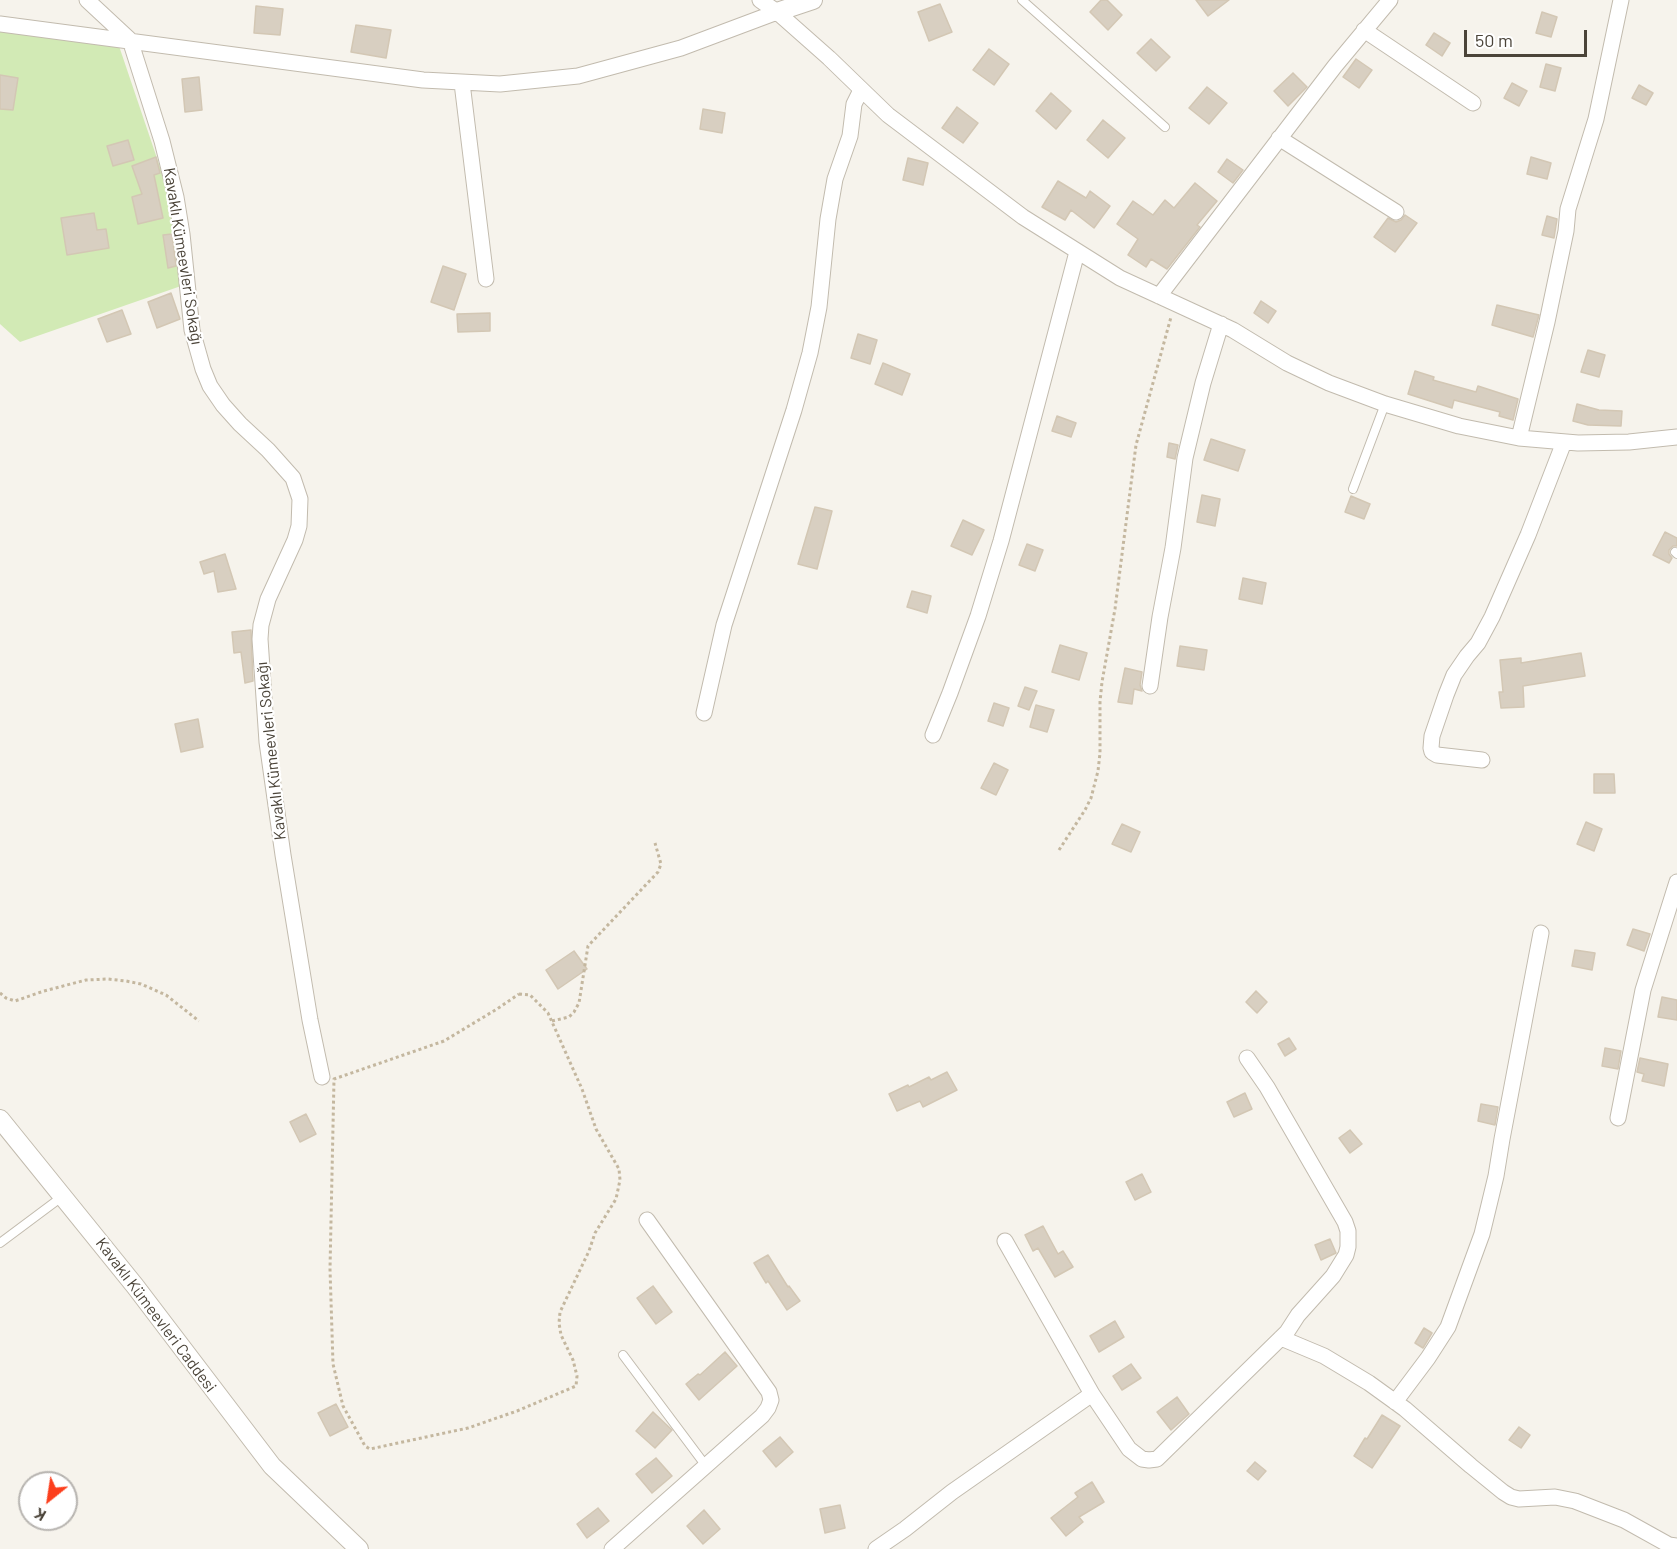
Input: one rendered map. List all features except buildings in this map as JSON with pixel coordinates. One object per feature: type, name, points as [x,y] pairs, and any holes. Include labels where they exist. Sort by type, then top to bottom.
[{"type":"street","name":"Kavaklı Kümeevleri Sokağı","points":[[87,0],[130,40],[177,196],[192,330],[210,386],[223,405],[293,478],[300,499],[299,526],[268,599],[260,639],[267,742],[279,833],[310,1020],[322,1077]]},
{"type":"street","points":[[760,0],[777,12],[888,115],[1023,218],[1120,278],[1221,324],[1287,363],[1329,383],[1384,404],[1459,426],[1519,438],[1564,442],[1629,442],[1677,437]]},
{"type":"street","points":[[0,24],[423,80],[500,84],[578,76],[681,48],[810,0]]},
{"type":"street","points":[[1159,296],[1279,138],[1390,0]]},
{"type":"street","points":[[1519,438],[1547,322],[1566,231],[1568,209],[1596,119],[1621,0]]},
{"type":"street","points":[[1364,30],[1473,103]]},
{"type":"street","points":[[462,83],[486,279]]},
{"type":"street","points":[[704,713],[724,625],[794,410],[810,353],[822,289],[828,219],[835,179],[850,136],[854,104],[861,90]]},
{"type":"street","points":[[1279,138],[1396,212]]},
{"type":"street","points":[[933,735],[978,616],[1077,252]]},
{"type":"street","points":[[1150,686],[1185,458],[1203,383],[1221,324]]},
{"type":"street","points":[[1482,760],[1437,755],[1432,752],[1432,736],[1454,675],[1478,643],[1492,617],[1528,535],[1564,442]]},
{"type":"street","points":[[1618,1118],[1643,990],[1677,882]]},
{"type":"street","points":[[1395,1402],[1448,1327],[1482,1234],[1496,1176],[1541,933]]},
{"type":"street","points":[[1005,1241],[1092,1394],[1129,1449],[1142,1459],[1156,1459],[1281,1338],[1333,1276],[1346,1255],[1349,1239],[1345,1222],[1247,1058]]},
{"type":"street","name":"Kavaklı Kümeevleri Caddesi","points":[[0,1119],[135,1286],[272,1466],[359,1549]]},
{"type":"street","points":[[612,1549],[766,1412],[771,1396],[647,1220]]},
{"type":"street","points":[[1281,1338],[1324,1356],[1369,1383],[1511,1497],[1519,1499],[1556,1497],[1575,1501],[1624,1520],[1669,1545],[1677,1546]]},
{"type":"street","points":[[876,1549],[952,1492],[1092,1394]]},
{"type":"lane","points":[[1022,0],[1165,127]]},
{"type":"lane","points":[[1353,489],[1384,404]]},
{"type":"lane","points":[[0,1243],[63,1196]]},
{"type":"lane","points":[[623,1355],[705,1466]]},
{"type":"path","points":[[1059,850],[1091,798],[1098,771],[1102,682],[1115,609],[1136,445],[1175,302]]},
{"type":"path","points":[[552,1021],[569,1017],[579,1003],[588,946],[658,872],[661,864],[655,843]]},
{"type":"path","points":[[0,993],[15,1001],[86,980],[126,981],[141,984],[166,995],[199,1021]]},
{"type":"path","points":[[519,994],[530,995],[537,1000],[548,1012],[552,1021],[582,1089],[596,1130],[619,1169],[620,1180],[616,1199],[595,1233],[589,1251],[560,1312],[561,1335],[573,1360],[577,1376],[576,1386],[517,1411],[468,1428],[370,1449],[364,1446],[343,1406],[333,1364],[330,1269],[334,1079],[444,1041],[519,994]]},
{"type":"green space","points":[[0,31],[119,46],[164,179],[181,286],[20,342],[0,324]]}]
